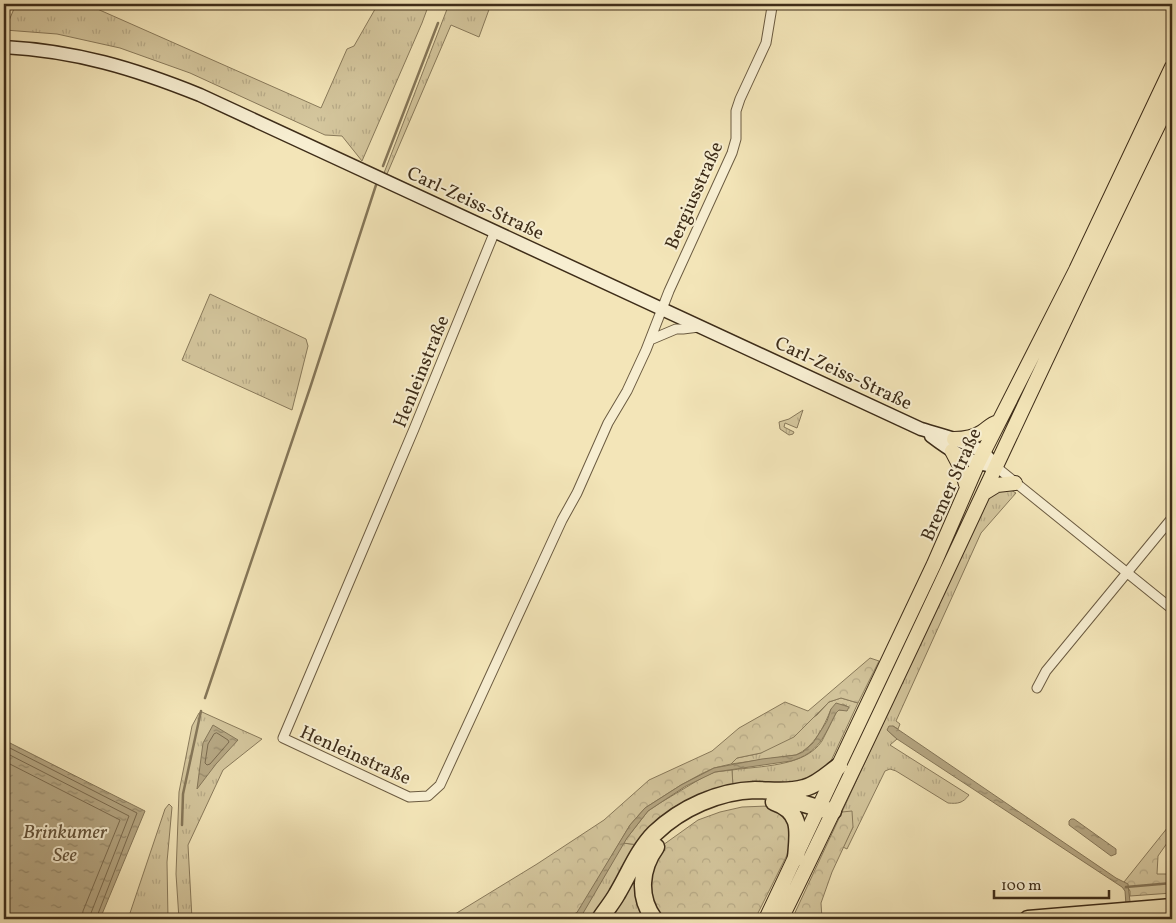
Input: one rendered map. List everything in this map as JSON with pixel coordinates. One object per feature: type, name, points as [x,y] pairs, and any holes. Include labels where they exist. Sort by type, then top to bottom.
[{"type":"highway","points":[[600,919],[617,896],[645,846],[656,833],[682,812],[704,801],[752,790],[791,791],[806,788],[839,766]]},
{"type":"highway","points":[[791,791],[824,808]]},
{"type":"highway","points":[[654,919],[646,906],[643,892],[645,866],[661,841],[683,822],[702,811],[726,803],[757,799],[784,798],[824,808]]},
{"type":"highway","points":[[757,799],[779,803],[792,812],[798,829],[796,858]]},
{"type":"highway","points":[[1028,919],[1172,907]]},
{"type":"main road","name":"Carl-Zeiss-Straße","points":[[4,47],[69,54],[108,62],[156,77],[251,118],[495,231],[981,457],[995,466]]},
{"type":"main road","name":"Bremer Straße","points":[[781,919],[839,766],[934,564],[966,488],[1076,270],[1172,67]]},
{"type":"main road","name":"Bremer Straße","points":[[766,919],[796,858],[956,556],[995,466],[1172,97]]},
{"type":"main road","points":[[966,488],[953,445],[982,432],[990,424],[999,422]]},
{"type":"main road","points":[[984,493],[997,485],[1015,483]]},
{"type":"street","name":"Bergiusstraße","points":[[662,309],[732,153],[736,139],[736,111],[766,44],[772,7]]},
{"type":"street","name":"Henleinstraße","points":[[495,231],[414,429],[283,738],[409,797],[428,796],[440,785],[608,423],[627,391],[662,309]]},
{"type":"street","points":[[650,340],[676,328],[700,327]]},
{"type":"street","points":[[995,466],[1172,609]]},
{"type":"street","points":[[1036,688],[1046,671],[1172,518]]},
{"type":"green space","points":[[16,4],[86,4],[321,108],[347,49],[354,46],[378,4],[429,4],[362,161],[342,136],[325,135],[190,73],[120,48],[57,34],[5,30]]},
{"type":"green space","points":[[449,4],[491,4],[479,37],[451,25],[387,174],[384,173]]},
{"type":"green space","points":[[210,294],[306,339],[308,346],[292,410],[182,360]]},
{"type":"green space","points":[[803,410],[797,428],[785,423],[784,427],[794,432],[793,434],[789,435],[780,429],[779,422],[789,419]]},
{"type":"green space","points":[[1009,489],[1016,493],[981,533],[896,721],[900,724],[898,729],[893,726],[887,730],[897,739],[890,745],[969,795],[960,802],[948,803],[896,771],[890,769],[885,771],[847,849],[843,847],[853,827],[842,812],[958,560],[989,498],[992,493]]},
{"type":"green space","points":[[870,658],[879,661],[858,703],[841,698],[829,702],[794,737],[761,753],[737,758],[731,764],[714,768],[701,774],[645,808],[630,825],[579,911],[566,919],[447,919],[604,820],[649,780],[712,751],[739,728],[785,702],[808,711]]},
{"type":"green space","points":[[841,698],[858,703],[830,763],[823,772],[795,785],[733,787],[732,770],[781,764],[805,756],[814,750],[822,741],[838,710],[844,710],[848,707],[843,704],[831,709],[822,729],[813,742],[796,755],[731,764],[737,758],[761,753],[817,715],[829,702]]},
{"type":"green space","points":[[202,712],[262,739],[223,770],[188,845],[192,919],[179,919],[176,874],[179,792],[192,726],[199,713]]},
{"type":"green space","points":[[732,770],[733,787],[639,845],[623,843],[648,811],[705,776],[715,772]]},
{"type":"green space","points":[[169,804],[172,807],[167,862],[168,919],[128,919],[165,809]]},
{"type":"green space","points":[[768,806],[788,817],[793,831],[787,855],[755,919],[664,919],[654,910],[647,878],[663,845],[698,820],[742,807]]},
{"type":"green space","points":[[852,811],[853,827],[832,872],[821,903],[822,919],[792,919],[842,812]]},
{"type":"green space","points":[[1172,822],[1172,836],[1158,856],[1157,874],[1172,874],[1172,893],[1130,896],[1130,891],[1124,882]]},
{"type":"green space","points":[[623,843],[639,845],[593,919],[579,919]]},
{"type":"green space","points":[[638,865],[647,919],[606,919]]},
{"type":"water","points":[[836,703],[849,707],[847,711],[839,710],[836,713],[820,743],[800,758],[715,772],[686,786],[648,811],[627,838],[582,915],[579,919],[573,919],[630,825],[645,808],[681,785],[714,768],[796,755],[803,752],[813,743]]},
{"type":"water","points":[[213,725],[238,740],[197,789],[203,743]]},
{"type":"water","points":[[889,726],[893,726],[1116,878],[1128,884],[1132,919],[1127,919],[1125,891],[1122,887],[897,739],[887,730]]},
{"type":"water","name":"Brinkumer See","points":[[4,740],[145,811],[100,919],[4,919]]},
{"type":"water","points":[[1071,819],[1074,819],[1116,849],[1116,854],[1111,856],[1069,825]]},
{"type":"waterway","points":[[383,166],[438,23]]},
{"type":"waterway","points":[[205,698],[310,388],[376,185]]},
{"type":"waterway","points":[[182,825],[183,794],[201,711]]},
{"type":"waterway","points":[[1126,887],[1172,883]]}]
